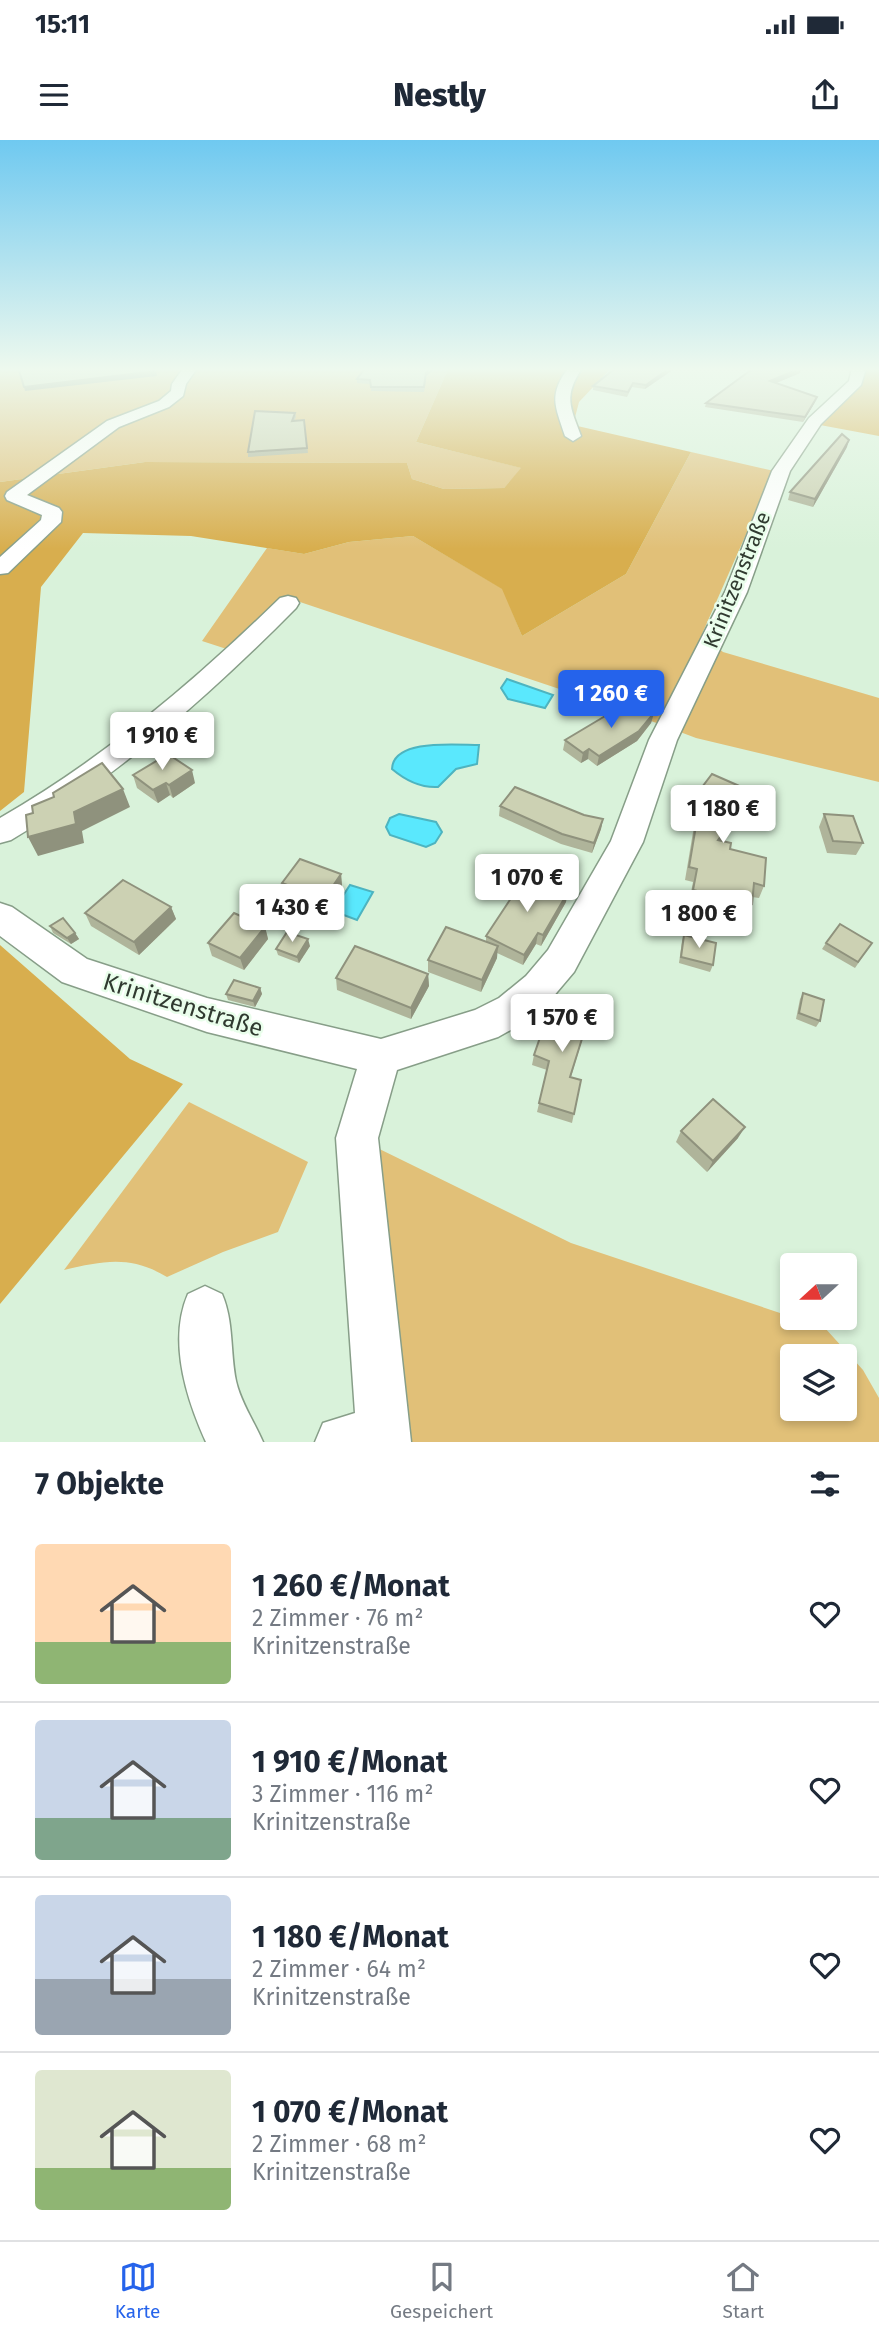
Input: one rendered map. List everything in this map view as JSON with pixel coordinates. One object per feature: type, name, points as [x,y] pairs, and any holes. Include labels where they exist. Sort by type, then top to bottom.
[{"type":"street","points":[[0,568],[51,522],[52,512],[14,496],[108,428]]},
{"type":"street","points":[[569,428],[573,436]]},
{"type":"street","name":"Krinitzenstraße","points":[[0,917],[75,971],[207,1015],[381,1057],[484,1025],[512,1010],[539,987],[561,961],[627,842],[663,740],[736,592],[780,471],[810,428]]},
{"type":"street","points":[[0,832],[96,771],[161,724],[215,677],[288,603]]},
{"type":"street","points":[[370,1440],[357,1138],[381,1057]]},
{"type":"street","points":[[205,1311],[208,1380],[220,1418],[236,1442]]},
{"type":"shaded area","points":[[0,428],[422,428],[416,442],[522,468],[504,488],[444,489],[412,479],[407,463],[145,462],[0,482]]},
{"type":"shaded area","points":[[422,428],[585,428],[691,452],[626,574],[522,636],[502,589],[413,536],[349,542],[304,554],[191,536],[83,533],[41,587],[24,792],[0,811],[0,482],[145,462],[407,463],[412,479],[444,489],[504,488],[521,468],[416,442]]},
{"type":"shaded area","points":[[835,428],[879,428],[879,436]]},
{"type":"shaded area","points":[[691,452],[774,471],[702,634],[723,652],[879,698],[879,782],[696,738],[622,710],[297,601],[242,654],[202,641],[267,548],[304,554],[349,542],[413,536],[503,589],[522,636],[626,574]]},
{"type":"shaded area","points":[[0,945],[130,1059],[183,1084],[0,1304]]},
{"type":"shaded area","points":[[189,1102],[308,1162],[278,1232],[223,1252],[167,1277],[141,1265],[117,1262],[64,1270]]},
{"type":"shaded area","points":[[357,1138],[571,1243],[780,1313],[780,1330],[827,1330],[839,1344],[780,1344],[780,1421],[857,1421],[857,1363],[879,1398],[879,1442],[384,1442]]},
{"type":"water","points":[[507,679],[553,695],[545,708],[508,699],[501,688]]},
{"type":"water","points":[[442,744],[479,745],[477,764],[456,769],[438,787],[414,782],[392,769],[395,759],[414,748]]},
{"type":"water","points":[[399,814],[436,822],[442,832],[435,843],[426,847],[390,835],[386,827],[390,818]]},
{"type":"water","points":[[350,885],[373,892],[357,920],[333,911]]},
{"type":"building","points":[[252,428],[305,428],[307,448],[248,452]]},
{"type":"building","points":[[842,434],[849,440],[815,499],[790,492]]},
{"type":"building","points":[[627,703],[654,713],[639,731],[599,756],[589,749],[583,753],[565,740]]},
{"type":"building","points":[[168,754],[192,770],[169,785],[166,783],[153,790],[133,775]]},
{"type":"building","points":[[102,763],[123,789],[74,812],[76,824],[28,837],[26,815],[33,813],[32,806],[54,797],[53,793]]},
{"type":"building","points":[[712,774],[753,792],[718,840],[731,843],[730,849],[766,858],[764,886],[754,883],[752,904],[693,890],[697,869],[689,867],[700,802],[693,799]]},
{"type":"building","points":[[515,787],[584,815],[603,819],[594,843],[562,834],[500,806]]},
{"type":"building","points":[[824,814],[853,816],[863,843],[833,841]]},
{"type":"building","points":[[300,859],[341,874],[324,899],[282,883]]},
{"type":"building","points":[[527,874],[568,892],[543,935],[538,933],[524,955],[486,936]]},
{"type":"building","points":[[123,880],[171,907],[134,942],[85,913]]},
{"type":"building","points":[[234,913],[265,927],[240,958],[208,943]]},
{"type":"building","points":[[63,918],[75,933],[67,938],[50,926]]},
{"type":"building","points":[[840,924],[872,943],[858,962],[826,943]]},
{"type":"building","points":[[446,927],[498,946],[482,980],[428,960]]},
{"type":"building","points":[[287,932],[308,939],[297,957],[276,949]]},
{"type":"building","points":[[684,935],[716,943],[713,965],[681,957]]},
{"type":"building","points":[[355,946],[428,974],[411,1008],[336,978]]},
{"type":"building","points":[[234,980],[260,988],[253,1001],[226,994]]},
{"type":"building","points":[[803,993],[824,1000],[820,1021],[799,1013]]},
{"type":"building","points":[[554,997],[591,1010],[570,1077],[581,1080],[574,1114],[539,1103],[549,1061],[534,1055]]},
{"type":"building","points":[[713,1099],[745,1127],[713,1161],[681,1131]]}]
